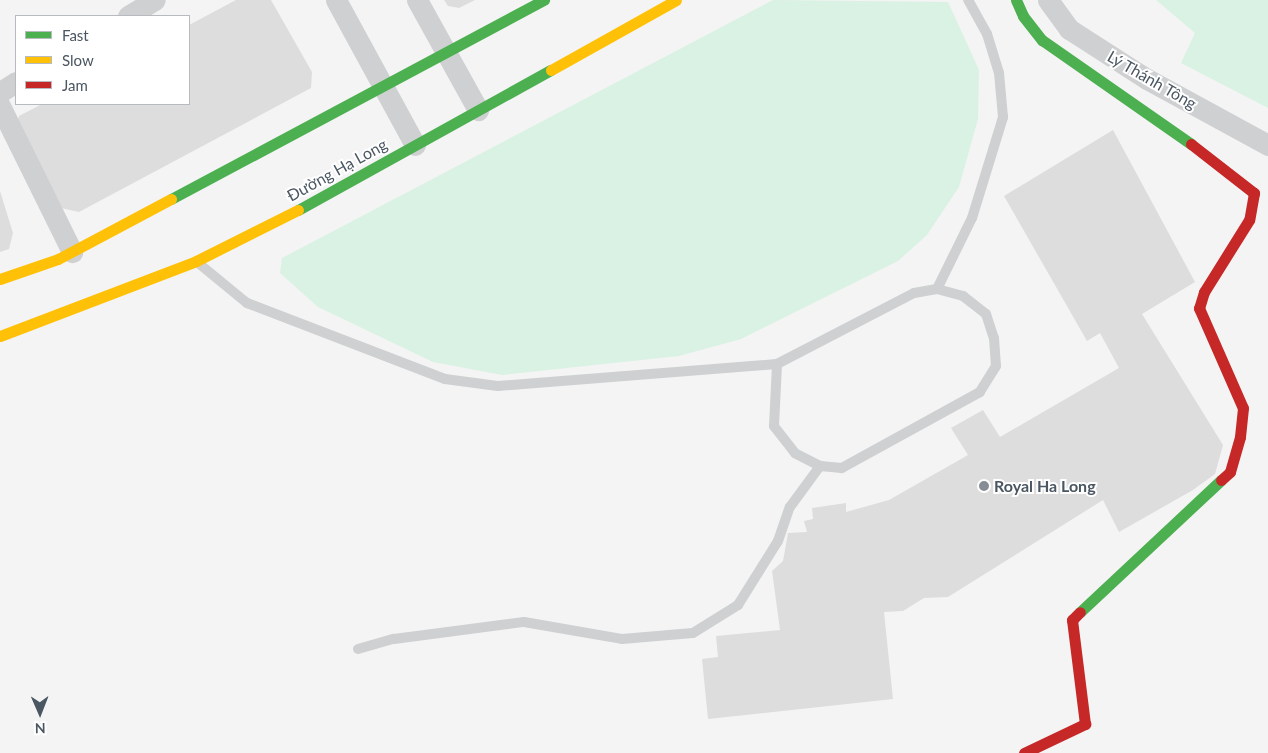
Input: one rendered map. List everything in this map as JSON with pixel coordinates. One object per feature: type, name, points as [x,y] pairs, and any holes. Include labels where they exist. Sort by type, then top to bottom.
[{"type":"street","points":[[130,15],[155,0]]},
{"type":"street","points":[[336,0],[415,145]]},
{"type":"street","points":[[417,0],[478,110]]},
{"type":"street","points":[[0,279],[72,252],[544,0]]},
{"type":"street","name":"Đường Hạ Long","points":[[0,336],[196,261],[278,221],[676,0]]},
{"type":"street","points":[[1016,0],[1023,16],[1042,40],[1197,148],[1254,193],[1254,202],[1249,220],[1204,292],[1199,308],[1243,408],[1240,437],[1230,472],[1072,620],[1085,724],[1024,753]]},
{"type":"street","name":"Lý Thánh Tông","points":[[1048,0],[1069,29],[1147,79],[1268,145]]},
{"type":"street","points":[[0,92],[15,83]]},
{"type":"street","points":[[0,106],[72,252]]},
{"type":"lane","points":[[937,289],[972,218],[1003,117],[1000,72],[987,34],[968,0]]},
{"type":"lane","points":[[196,261],[247,303],[445,379],[498,386],[777,364],[914,293],[937,289],[963,296],[986,314],[994,338],[996,366],[980,392],[842,468],[820,466],[795,453],[774,426],[777,364]]},
{"type":"lane","points":[[358,649],[394,639],[524,622],[622,639],[693,633],[738,605],[778,541],[790,507],[820,466]]},
{"type":"green space","points":[[773,0],[948,2],[979,70],[978,119],[959,187],[927,235],[898,261],[741,339],[679,356],[502,375],[433,362],[318,307],[280,273],[282,258]]},
{"type":"green space","points":[[1156,0],[1268,0],[1268,108],[1181,63],[1195,33]]},
{"type":"building","points":[[236,0],[271,0],[312,72],[311,88],[79,212],[61,208],[16,127],[19,116],[40,105],[190,105],[190,24]]},
{"type":"building","points":[[444,0],[475,0],[459,8],[448,6]]},
{"type":"building","points":[[1113,130],[1195,282],[1142,314],[1223,445],[1215,474],[1193,490],[1119,532],[1103,500],[948,597],[924,598],[903,611],[884,612],[893,699],[708,719],[702,659],[718,657],[716,636],[780,630],[772,571],[783,561],[788,533],[807,532],[804,521],[813,519],[812,508],[846,503],[846,512],[889,500],[968,455],[951,428],[983,410],[1000,437],[1119,368],[1100,333],[1087,341],[1004,196]]},
{"type":"building","points":[[0,191],[13,233],[9,249],[0,252]]},
{"type":"traffic: fast","points":[[171,199],[544,0]]},
{"type":"traffic: fast","points":[[1016,0],[1023,16],[1042,40],[1191,144]]},
{"type":"traffic: fast","points":[[298,210],[551,70]]},
{"type":"traffic: fast","points":[[1080,612],[1221,480]]},
{"type":"traffic: slow","points":[[551,70],[676,0]]},
{"type":"traffic: slow","points":[[0,279],[58,259],[171,199]]},
{"type":"traffic: slow","points":[[0,336],[196,261],[298,210]]},
{"type":"traffic: jam","points":[[1191,144],[1254,193],[1249,220],[1204,292],[1199,308],[1243,408],[1240,437],[1230,472],[1221,480]]},
{"type":"traffic: jam","points":[[1024,753],[1085,724],[1072,620],[1080,612]]},
{"type":"place","name":"Royal Ha Long","points":[[984,486]]}]
